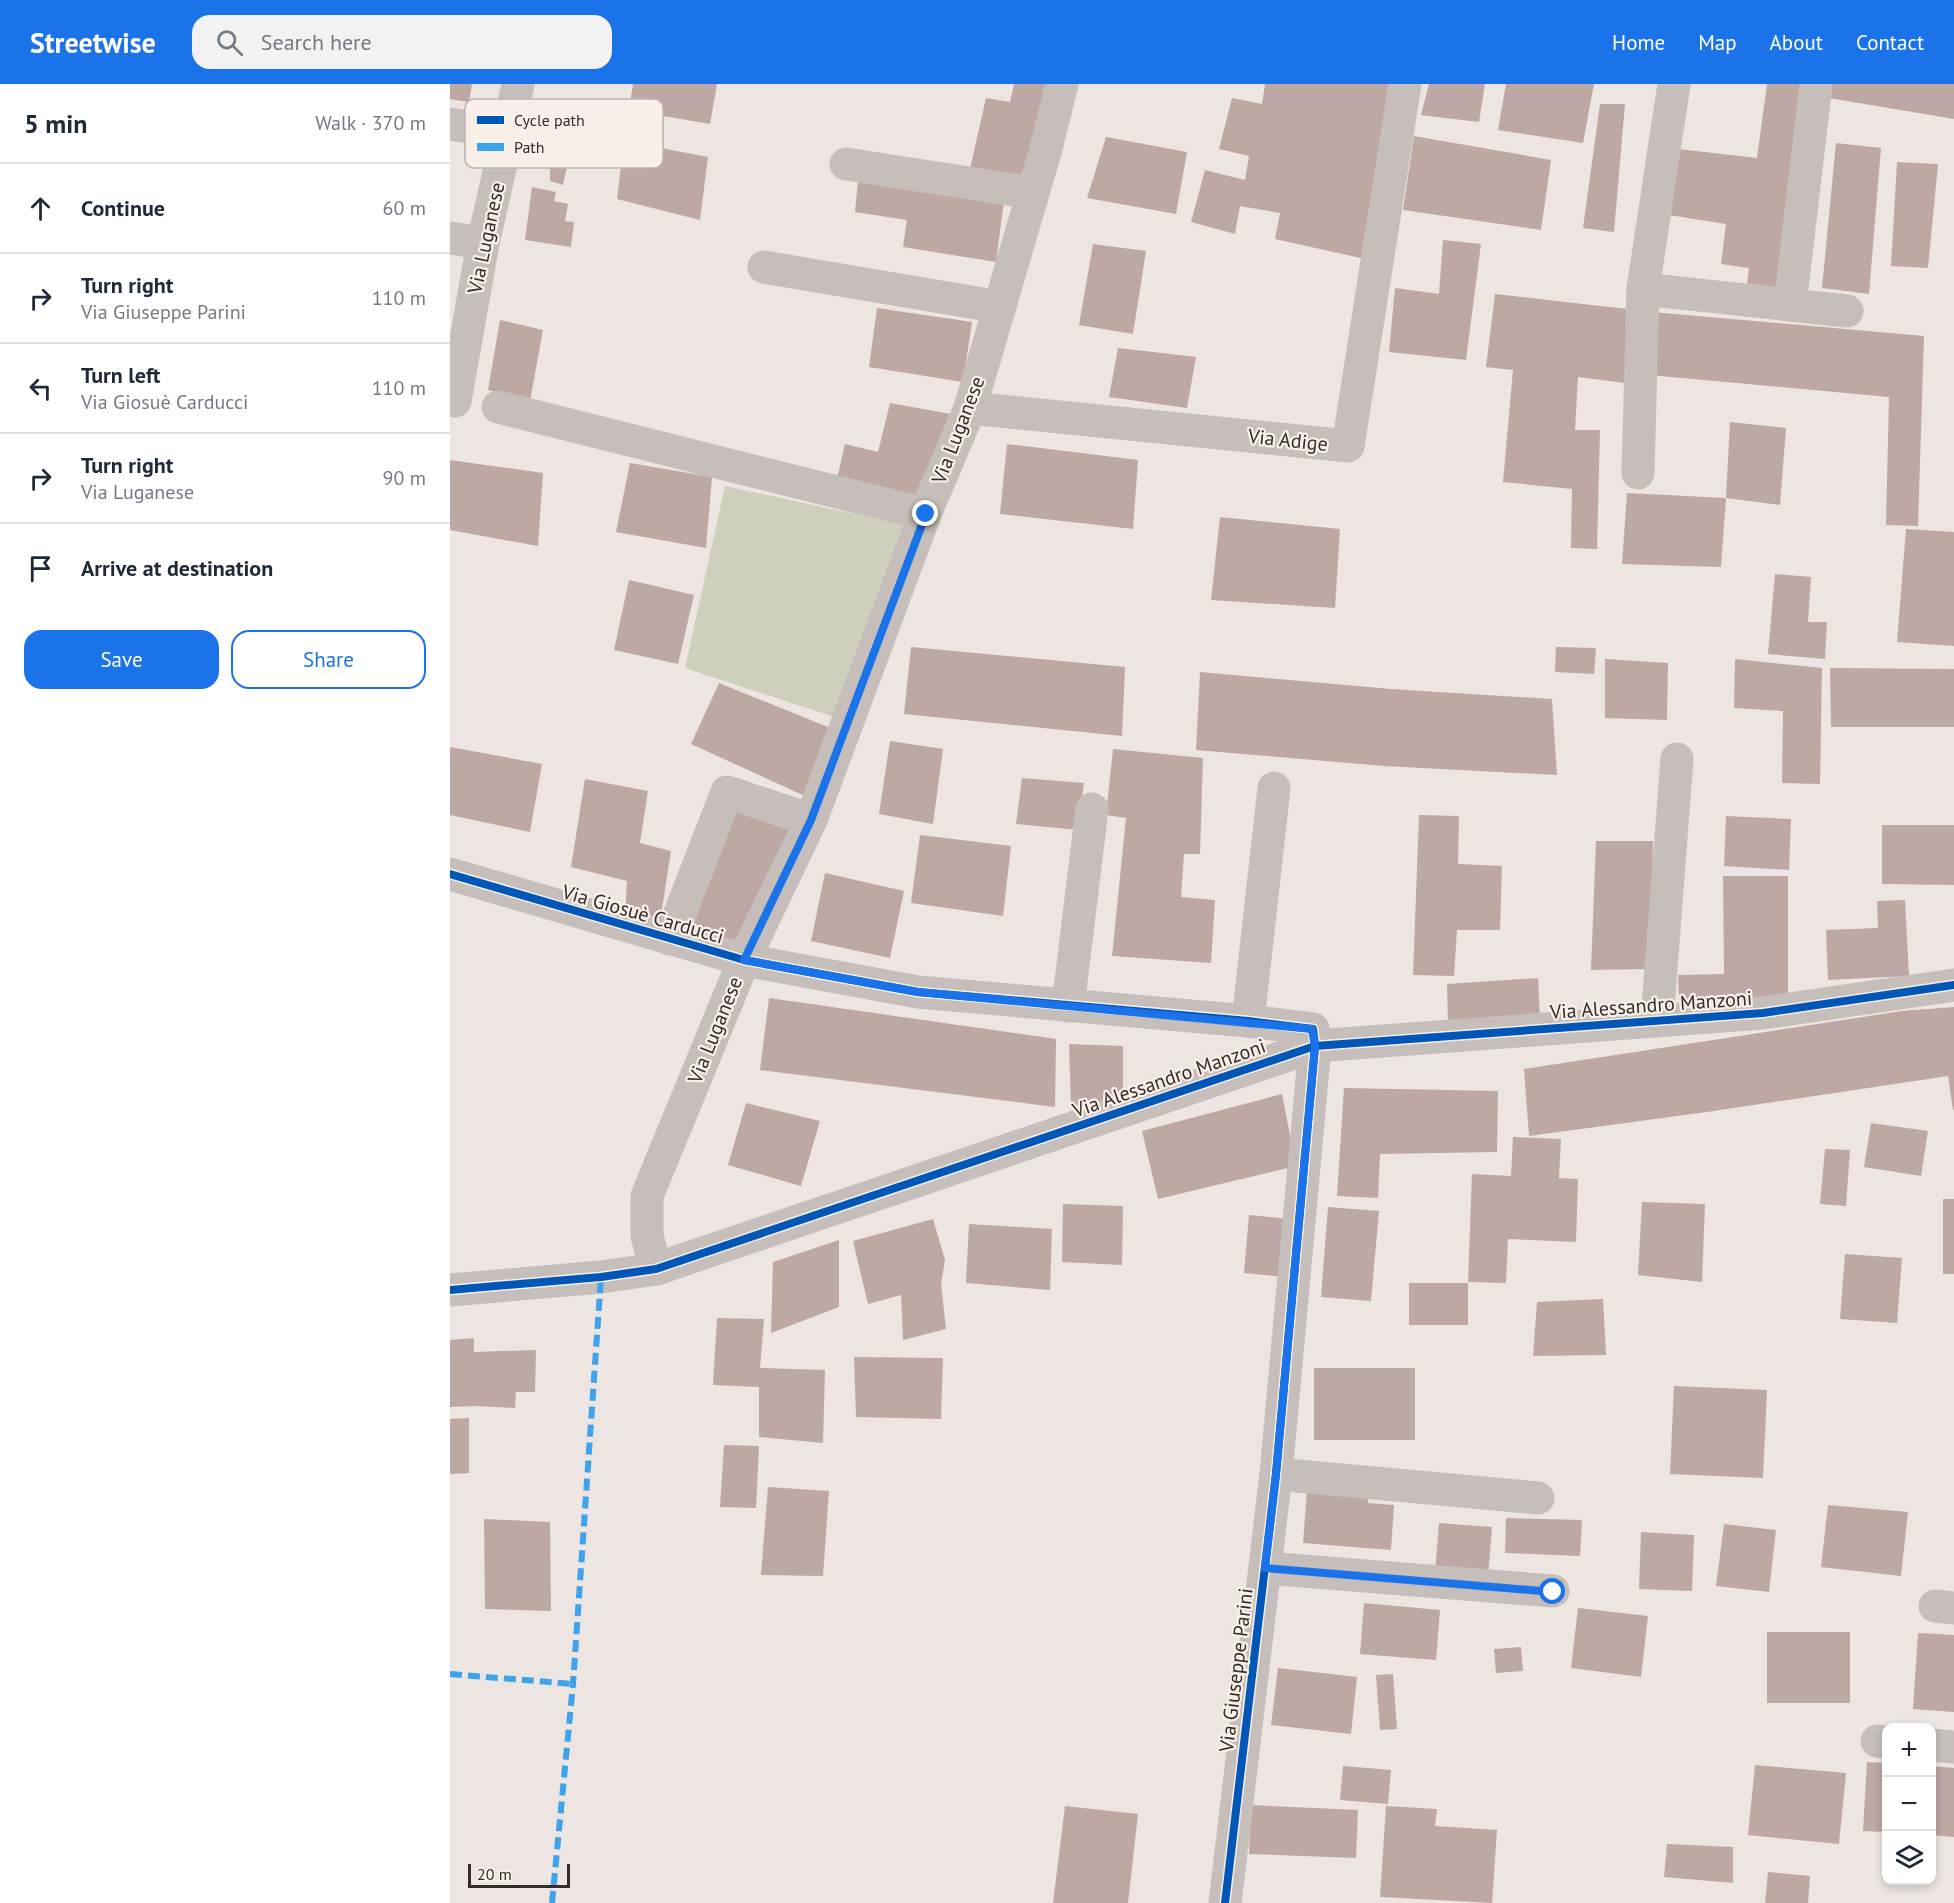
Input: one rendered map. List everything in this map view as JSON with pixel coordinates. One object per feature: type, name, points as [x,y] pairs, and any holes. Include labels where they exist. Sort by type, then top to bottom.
[{"type":"street","name":"Via Luganese","points":[[515,99],[518,84]]},
{"type":"street","name":"Via Luganese","points":[[656,1269],[647,1236],[647,1196],[744,960],[811,820],[926,514],[970,408],[1033,193],[1062,84]]},
{"type":"street","name":"Via Adige","points":[[970,408],[1348,446],[1405,84]]},
{"type":"street","points":[[1638,473],[1643,289],[1674,84]]},
{"type":"street","points":[[1790,305],[1816,84]]},
{"type":"street","points":[[450,124],[465,127]]},
{"type":"street","points":[[846,164],[1033,193]]},
{"type":"street","name":"Via Luganese","points":[[450,400],[455,401],[483,243],[500,168]]},
{"type":"street","points":[[450,238],[483,243]]},
{"type":"street","points":[[764,267],[1000,307]]},
{"type":"street","points":[[1643,289],[1847,311]]},
{"type":"street","points":[[498,407],[926,514]]},
{"type":"street","points":[[1657,1021],[1677,759]]},
{"type":"street","points":[[1248,1021],[1274,788]]},
{"type":"street","points":[[669,939],[727,792],[811,820]]},
{"type":"street","points":[[1068,1006],[1092,809]]},
{"type":"street","name":"Via Giosuè Carducci","points":[[450,874],[744,960],[918,992],[1248,1021],[1312,1029],[1315,1046]]},
{"type":"street","name":"Via Alessandro Manzoni","points":[[450,1290],[601,1277],[656,1269],[1315,1046],[1763,1013],[1954,985]]},
{"type":"street","name":"Via Giuseppe Parini","points":[[1225,1903],[1276,1474],[1315,1046]]},
{"type":"street","points":[[1276,1474],[1538,1498]]},
{"type":"street","points":[[1265,1568],[1553,1592]]},
{"type":"street","points":[[1936,1745],[1954,1747]]},
{"type":"green space","points":[[725,486],[906,525],[837,718],[685,668]]},
{"type":"building","points":[[450,84],[472,84],[470,99],[465,99],[465,101],[450,99]]},
{"type":"building","points":[[633,84],[717,84],[710,124],[663,116],[663,99],[631,99]]},
{"type":"building","points":[[1014,84],[1051,84],[1029,181],[970,169],[986,98],[1010,102]]},
{"type":"building","points":[[1265,84],[1402,84],[1365,259],[1275,239],[1280,213],[1240,206],[1235,234],[1191,222],[1205,170],[1245,180],[1249,156],[1219,149],[1232,98],[1262,104]]},
{"type":"building","points":[[1429,84],[1485,84],[1479,122],[1421,115]]},
{"type":"building","points":[[1506,84],[1594,84],[1583,143],[1498,130]]},
{"type":"building","points":[[1767,84],[1811,84],[1781,288],[1747,284],[1749,268],[1721,264],[1726,224],[1669,215],[1678,149],[1757,158]]},
{"type":"building","points":[[1826,84],[1954,84],[1954,119],[1823,97]]},
{"type":"building","points":[[1600,104],[1625,104],[1614,232],[1583,228]]},
{"type":"building","points":[[1414,136],[1551,160],[1541,230],[1403,210]]},
{"type":"building","points":[[1106,137],[1187,152],[1176,214],[1087,198]]},
{"type":"building","points":[[1836,143],[1881,148],[1869,294],[1822,288]]},
{"type":"building","points":[[663,148],[708,157],[700,220],[617,199],[621,168],[663,168]]},
{"type":"building","points":[[1897,162],[1938,164],[1928,268],[1891,266]]},
{"type":"building","points":[[547,168],[566,168],[563,185],[550,181],[550,169]]},
{"type":"building","points":[[858,180],[1004,201],[996,262],[903,247],[907,220],[855,212]]},
{"type":"building","points":[[532,187],[556,192],[554,201],[568,204],[565,221],[574,222],[571,247],[525,240]]},
{"type":"building","points":[[1443,240],[1481,244],[1466,360],[1389,352],[1395,288],[1439,294]]},
{"type":"building","points":[[1093,244],[1146,251],[1133,334],[1079,325]]},
{"type":"building","points":[[1495,294],[1636,310],[1632,384],[1578,377],[1575,430],[1600,430],[1597,549],[1571,548],[1572,489],[1503,482],[1513,370],[1486,367]]},
{"type":"building","points":[[877,308],[972,322],[963,382],[869,367]]},
{"type":"building","points":[[1652,312],[1924,336],[1918,526],[1886,525],[1889,397],[1649,375]]},
{"type":"building","points":[[500,320],[543,330],[530,401],[488,390]]},
{"type":"building","points":[[1118,348],[1196,357],[1187,408],[1109,397]]},
{"type":"building","points":[[890,403],[951,414],[919,506],[837,479],[845,444],[878,452]]},
{"type":"building","points":[[1730,422],[1786,428],[1780,505],[1726,498]]},
{"type":"building","points":[[1007,444],[1138,460],[1133,529],[1000,514]]},
{"type":"building","points":[[450,460],[543,473],[538,546],[450,530]]},
{"type":"building","points":[[630,463],[712,477],[706,548],[616,532]]},
{"type":"building","points":[[1627,493],[1726,498],[1721,567],[1622,564]]},
{"type":"building","points":[[1220,517],[1340,529],[1335,608],[1211,600]]},
{"type":"building","points":[[1906,529],[1954,532],[1954,646],[1897,642]]},
{"type":"building","points":[[1775,574],[1811,577],[1808,622],[1827,622],[1825,659],[1768,654]]},
{"type":"building","points":[[629,580],[694,595],[678,664],[614,650]]},
{"type":"building","points":[[911,647],[1125,667],[1122,736],[904,714]]},
{"type":"building","points":[[1556,647],[1596,648],[1594,674],[1555,672]]},
{"type":"building","points":[[1605,659],[1668,663],[1667,720],[1605,718]]},
{"type":"building","points":[[1735,659],[1822,668],[1820,784],[1782,783],[1783,711],[1734,708]]},
{"type":"building","points":[[1830,668],[1954,669],[1954,727],[1831,727]]},
{"type":"building","points":[[1200,672],[1391,689],[1552,699],[1557,775],[1384,766],[1196,750]]},
{"type":"building","points":[[719,683],[833,729],[807,797],[691,744]]},
{"type":"building","points":[[890,741],[943,749],[933,824],[879,814]]},
{"type":"building","points":[[450,747],[542,764],[530,832],[450,815]]},
{"type":"building","points":[[1113,749],[1203,758],[1200,854],[1184,854],[1181,897],[1215,900],[1211,963],[1112,956],[1126,818],[1106,815]]},
{"type":"building","points":[[1022,778],[1084,783],[1078,830],[1016,824]]},
{"type":"building","points":[[585,779],[648,791],[640,843],[671,851],[660,922],[625,917],[627,881],[571,867]]},
{"type":"building","points":[[732,810],[789,830],[748,947],[693,926]]},
{"type":"building","points":[[1419,815],[1459,816],[1458,864],[1502,866],[1500,930],[1457,930],[1454,976],[1413,975]]},
{"type":"building","points":[[1726,816],[1791,819],[1789,870],[1724,866]]},
{"type":"building","points":[[1882,825],[1954,825],[1954,885],[1882,884]]},
{"type":"building","points":[[920,835],[1011,846],[1003,916],[911,903]]},
{"type":"building","points":[[1596,841],[1653,841],[1651,969],[1591,970]]},
{"type":"building","points":[[825,873],[904,891],[890,958],[811,941]]},
{"type":"building","points":[[1723,876],[1788,876],[1788,1000],[1679,1000],[1678,975],[1724,974]]},
{"type":"building","points":[[1905,900],[1909,976],[1828,980],[1826,930],[1878,928],[1877,901]]},
{"type":"building","points":[[1538,978],[1540,1020],[1448,1022],[1447,984]]},
{"type":"building","points":[[769,998],[1056,1039],[1055,1107],[760,1070]]},
{"type":"building","points":[[1954,1007],[1954,1110],[1948,1076],[1529,1136],[1524,1069],[1902,1011]]},
{"type":"building","points":[[1069,1044],[1123,1046],[1123,1105],[1071,1109]]},
{"type":"building","points":[[1344,1088],[1498,1091],[1497,1152],[1380,1154],[1378,1198],[1337,1196]]},
{"type":"building","points":[[1282,1094],[1296,1166],[1158,1199],[1142,1131]]},
{"type":"building","points":[[746,1103],[820,1121],[801,1186],[728,1165]]},
{"type":"building","points":[[1871,1123],[1928,1131],[1921,1176],[1864,1167]]},
{"type":"building","points":[[1513,1137],[1561,1139],[1559,1178],[1578,1179],[1576,1242],[1508,1239],[1506,1283],[1468,1282],[1472,1174],[1511,1176]]},
{"type":"building","points":[[1825,1149],[1850,1150],[1846,1206],[1820,1204]]},
{"type":"building","points":[[1943,1199],[1954,1199],[1954,1274],[1943,1274]]},
{"type":"building","points":[[1642,1202],[1705,1204],[1702,1282],[1638,1275]]},
{"type":"building","points":[[1063,1204],[1123,1206],[1122,1265],[1062,1262]]},
{"type":"building","points":[[1328,1207],[1379,1211],[1371,1301],[1321,1297]]},
{"type":"building","points":[[1249,1215],[1289,1219],[1284,1277],[1244,1273]]},
{"type":"building","points":[[933,1219],[945,1260],[941,1284],[946,1329],[903,1340],[901,1295],[868,1304],[853,1241]]},
{"type":"building","points":[[969,1224],[1052,1229],[1050,1290],[966,1283]]},
{"type":"building","points":[[839,1240],[839,1307],[771,1333],[773,1262]]},
{"type":"building","points":[[1845,1254],[1902,1258],[1897,1323],[1840,1319]]},
{"type":"building","points":[[1409,1283],[1468,1283],[1468,1325],[1409,1325]]},
{"type":"building","points":[[1603,1299],[1606,1355],[1533,1356],[1537,1302]]},
{"type":"building","points":[[717,1318],[764,1319],[760,1368],[825,1370],[823,1443],[759,1437],[759,1387],[713,1385]]},
{"type":"building","points":[[474,1338],[474,1352],[536,1350],[535,1392],[516,1392],[515,1408],[450,1407],[450,1340]]},
{"type":"building","points":[[854,1357],[943,1358],[941,1419],[856,1417]]},
{"type":"building","points":[[1314,1368],[1415,1368],[1415,1440],[1314,1440]]},
{"type":"building","points":[[1674,1386],[1767,1390],[1763,1478],[1670,1474]]},
{"type":"building","points":[[469,1418],[469,1473],[450,1474],[450,1419]]},
{"type":"building","points":[[724,1445],[759,1446],[756,1508],[720,1507]]},
{"type":"building","points":[[768,1487],[829,1491],[823,1576],[761,1575]]},
{"type":"building","points":[[1307,1490],[1368,1495],[1368,1503],[1394,1505],[1391,1550],[1303,1543]]},
{"type":"building","points":[[1828,1505],[1908,1512],[1901,1576],[1821,1567]]},
{"type":"building","points":[[1506,1518],[1582,1520],[1580,1556],[1505,1553]]},
{"type":"building","points":[[484,1519],[550,1522],[551,1611],[485,1609]]},
{"type":"building","points":[[1439,1523],[1492,1527],[1488,1577],[1435,1573]]},
{"type":"building","points":[[1724,1524],[1776,1530],[1769,1592],[1716,1586]]},
{"type":"building","points":[[1641,1532],[1694,1535],[1692,1591],[1639,1589]]},
{"type":"building","points":[[1364,1603],[1440,1610],[1436,1660],[1360,1654]]},
{"type":"building","points":[[1578,1608],[1648,1616],[1641,1677],[1571,1668]]},
{"type":"building","points":[[1767,1632],[1850,1632],[1850,1703],[1767,1703]]},
{"type":"building","points":[[1918,1633],[1954,1635],[1954,1712],[1913,1709]]},
{"type":"building","points":[[1521,1647],[1523,1671],[1496,1673],[1494,1649]]},
{"type":"building","points":[[1278,1668],[1357,1677],[1351,1734],[1271,1725]]},
{"type":"building","points":[[1393,1674],[1397,1729],[1380,1730],[1376,1675]]},
{"type":"building","points":[[1867,1762],[1882,1763],[1882,1832],[1863,1831]]},
{"type":"building","points":[[1755,1765],[1846,1773],[1839,1844],[1748,1835]]},
{"type":"building","points":[[1343,1766],[1391,1770],[1388,1804],[1340,1800]]},
{"type":"building","points":[[1936,1766],[1954,1768],[1954,1837],[1936,1835]]},
{"type":"building","points":[[1251,1805],[1358,1810],[1356,1858],[1249,1854]]},
{"type":"building","points":[[1065,1806],[1138,1814],[1128,1903],[1053,1903]]},
{"type":"building","points":[[1386,1806],[1437,1809],[1435,1826],[1497,1830],[1492,1903],[1380,1897]]},
{"type":"building","points":[[1667,1844],[1733,1847],[1733,1883],[1664,1877]]},
{"type":"building","points":[[1768,1872],[1810,1876],[1808,1903],[1765,1903]]},
{"type":"marked path","points":[[552,1903],[573,1684],[601,1277]]},
{"type":"marked path","points":[[450,1674],[573,1684]]},
{"type":"cycle path","points":[[450,874],[744,960],[918,992],[1248,1021],[1313,1029],[1315,1046],[1276,1474],[1225,1903]]},
{"type":"cycle path","points":[[450,1290],[601,1277],[656,1269],[1315,1046],[1763,1013],[1954,985]]},
{"type":"route","points":[[926,514],[811,820],[744,960],[918,992],[1248,1021],[1312,1029],[1315,1046],[1276,1474],[1265,1568],[1553,1592]]}]
